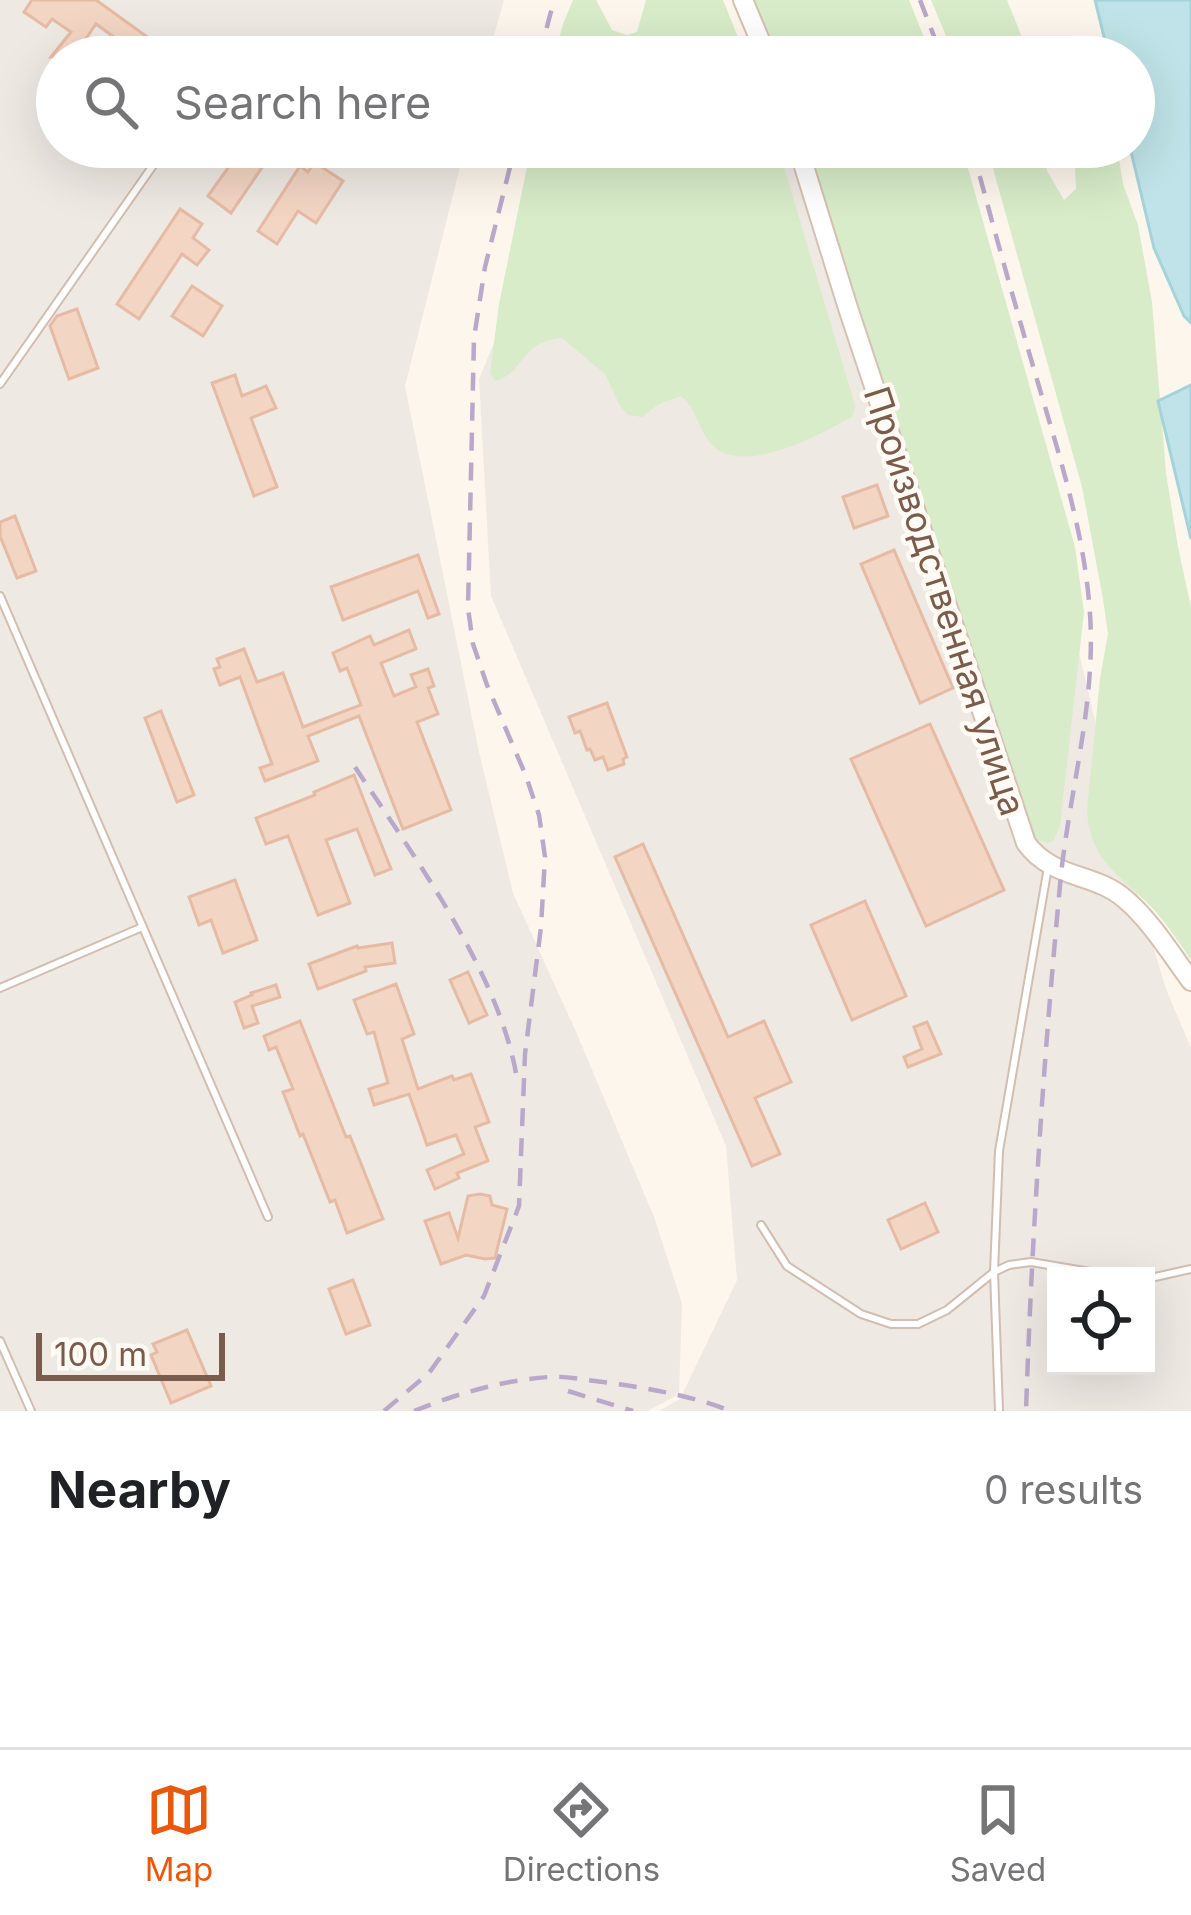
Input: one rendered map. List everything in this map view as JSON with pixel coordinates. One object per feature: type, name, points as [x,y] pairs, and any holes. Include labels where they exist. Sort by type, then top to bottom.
[{"type":"street","points":[[743,0],[758,36]]},
{"type":"street","name":"Производственная улица","points":[[805,168],[1018,822],[1026,843],[1048,864]]},
{"type":"street","points":[[1048,864],[1124,898],[1191,981]]},
{"type":"lane","points":[[0,384],[151,168]]},
{"type":"lane","points":[[0,596],[268,1217]]},
{"type":"lane","points":[[999,1411],[994,1272],[999,1151],[1048,864]]},
{"type":"lane","points":[[0,988],[142,927]]},
{"type":"lane","points":[[761,1226],[788,1266],[861,1314],[891,1324],[918,1324],[1009,1265],[1031,1262],[1061,1267]]},
{"type":"lane","points":[[1155,1277],[1191,1269]]},
{"type":"lane","points":[[0,1341],[31,1411]]},
{"type":"shaded area","points":[[0,0],[504,0],[494,36],[36,36],[36,168],[460,168],[405,386],[479,752],[513,893],[654,1217],[682,1303],[679,1394],[648,1411],[0,1411]]},
{"type":"shaded area","points":[[559,168],[965,168],[1130,869],[1166,989],[1191,1048],[1191,1411],[659,1411],[680,1399],[737,1280],[726,1146],[491,596],[479,379],[539,235]]},
{"type":"green space","points":[[573,0],[596,0],[612,30],[627,35],[637,32],[646,0],[723,0],[738,36],[560,36]]},
{"type":"green space","points":[[754,0],[909,0],[924,36],[768,36]]},
{"type":"green space","points":[[931,0],[1007,0],[1022,36],[946,36]]},
{"type":"green space","points":[[527,168],[784,168],[855,405],[853,416],[782,449],[742,457],[711,444],[681,396],[642,417],[628,415],[605,374],[562,338],[538,345],[512,372],[495,381],[490,373]]},
{"type":"green space","points":[[813,168],[968,168],[1075,547],[1084,612],[1060,826],[1054,840],[1047,843],[1035,839],[1026,823]]},
{"type":"green space","points":[[993,168],[1046,168],[1064,200],[1076,189],[1075,168],[1120,168],[1138,225],[1152,302],[1166,473],[1191,607],[1191,960],[1156,912],[1101,857],[1089,829],[1087,811],[1108,634],[1082,487]]},
{"type":"water","points":[[1095,0],[1191,0],[1191,323],[1154,248],[1135,168],[1155,168],[1155,36],[1104,36]]},
{"type":"water","points":[[1191,385],[1191,539],[1158,401]]},
{"type":"building","points":[[32,0],[96,0],[146,36],[112,36],[96,24],[88,36],[68,36],[71,32],[52,19],[46,27],[24,12]]},
{"type":"building","points":[[228,168],[262,168],[231,213],[208,196]]},
{"type":"building","points":[[299,168],[308,172],[323,168],[343,181],[316,223],[298,211],[277,244],[258,231]]},
{"type":"building","points":[[180,209],[202,224],[193,238],[209,250],[197,265],[182,254],[139,319],[117,304]]},
{"type":"building","points":[[192,286],[222,306],[203,336],[172,316]]},
{"type":"building","points":[[77,309],[98,368],[69,379],[50,326],[57,316]]},
{"type":"building","points":[[235,375],[242,396],[266,386],[276,408],[251,418],[277,487],[254,496],[212,383]]},
{"type":"building","points":[[877,485],[888,516],[854,528],[843,497]]},
{"type":"building","points":[[15,516],[36,571],[17,578],[0,536],[0,522]]},
{"type":"building","points":[[894,550],[953,688],[920,703],[861,564]]},
{"type":"building","points":[[418,555],[439,614],[428,618],[418,591],[343,620],[331,587]]},
{"type":"building","points":[[409,630],[416,649],[381,663],[394,696],[416,687],[411,675],[428,669],[434,686],[428,688],[438,714],[417,722],[451,810],[403,829],[359,716],[308,736],[318,761],[265,781],[260,768],[272,764],[240,677],[220,685],[214,669],[220,667],[217,659],[244,649],[257,682],[283,673],[303,727],[361,705],[347,668],[340,671],[333,653],[370,636],[374,645]]},
{"type":"building","points":[[607,703],[627,757],[624,764],[608,770],[603,757],[595,760],[587,750],[569,717]]},
{"type":"building","points":[[161,711],[194,795],[177,802],[145,718]]},
{"type":"building","points":[[930,724],[1004,890],[926,926],[851,759]]},
{"type":"building","points":[[354,775],[391,869],[375,875],[357,829],[326,840],[350,903],[318,915],[288,836],[266,844],[256,818]]},
{"type":"building","points":[[643,844],[728,1037],[764,1021],[791,1082],[755,1098],[780,1154],[752,1166],[615,857]]},
{"type":"building","points":[[235,880],[257,940],[223,953],[211,920],[199,925],[189,897]]},
{"type":"building","points":[[865,901],[906,996],[852,1020],[811,925]]},
{"type":"building","points":[[392,943],[395,963],[365,967],[366,971],[318,989],[309,964],[357,946]]},
{"type":"building","points":[[468,972],[487,1015],[469,1023],[450,980]]},
{"type":"building","points":[[396,984],[414,1034],[402,1039],[418,1089],[471,1074],[489,1122],[475,1127],[488,1161],[457,1173],[459,1178],[435,1189],[427,1170],[464,1154],[456,1135],[427,1145],[409,1094],[374,1105],[369,1089],[388,1083],[374,1032],[367,1034],[354,1000]]},
{"type":"building","points":[[276,985],[280,997],[252,1006],[258,1023],[244,1028],[235,1002]]},
{"type":"building","points":[[300,1021],[383,1219],[347,1233],[283,1092],[293,1089],[276,1047],[269,1050],[264,1036]]},
{"type":"building","points":[[927,1022],[941,1054],[908,1067],[904,1057],[922,1049],[914,1027]]},
{"type":"building","points":[[468,1196],[490,1196],[492,1205],[507,1209],[495,1258],[466,1255],[441,1264],[425,1221],[449,1213],[458,1238]]},
{"type":"building","points":[[925,1203],[938,1232],[901,1249],[888,1220]]},
{"type":"building","points":[[353,1280],[370,1325],[346,1334],[329,1289]]},
{"type":"building","points":[[187,1330],[211,1386],[171,1403],[151,1355],[157,1352],[153,1344]]},
{"type":"railway","points":[[545,36],[554,0]]},
{"type":"railway","points":[[920,0],[934,36]]},
{"type":"railway","points":[[384,1411],[429,1373],[484,1296],[519,1206],[525,1054],[545,857],[539,815],[487,685],[473,644],[468,608],[474,338],[485,267],[510,168]]},
{"type":"railway","points":[[978,168],[1070,497],[1090,614],[1089,680],[1061,875],[1049,1009],[1026,1411]]},
{"type":"railway","points":[[355,767],[472,954],[506,1034],[516,1073]]},
{"type":"railway","points":[[414,1411],[480,1389],[555,1377],[664,1392],[731,1411]]},
{"type":"railway","points":[[568,1391],[633,1411]]}]
